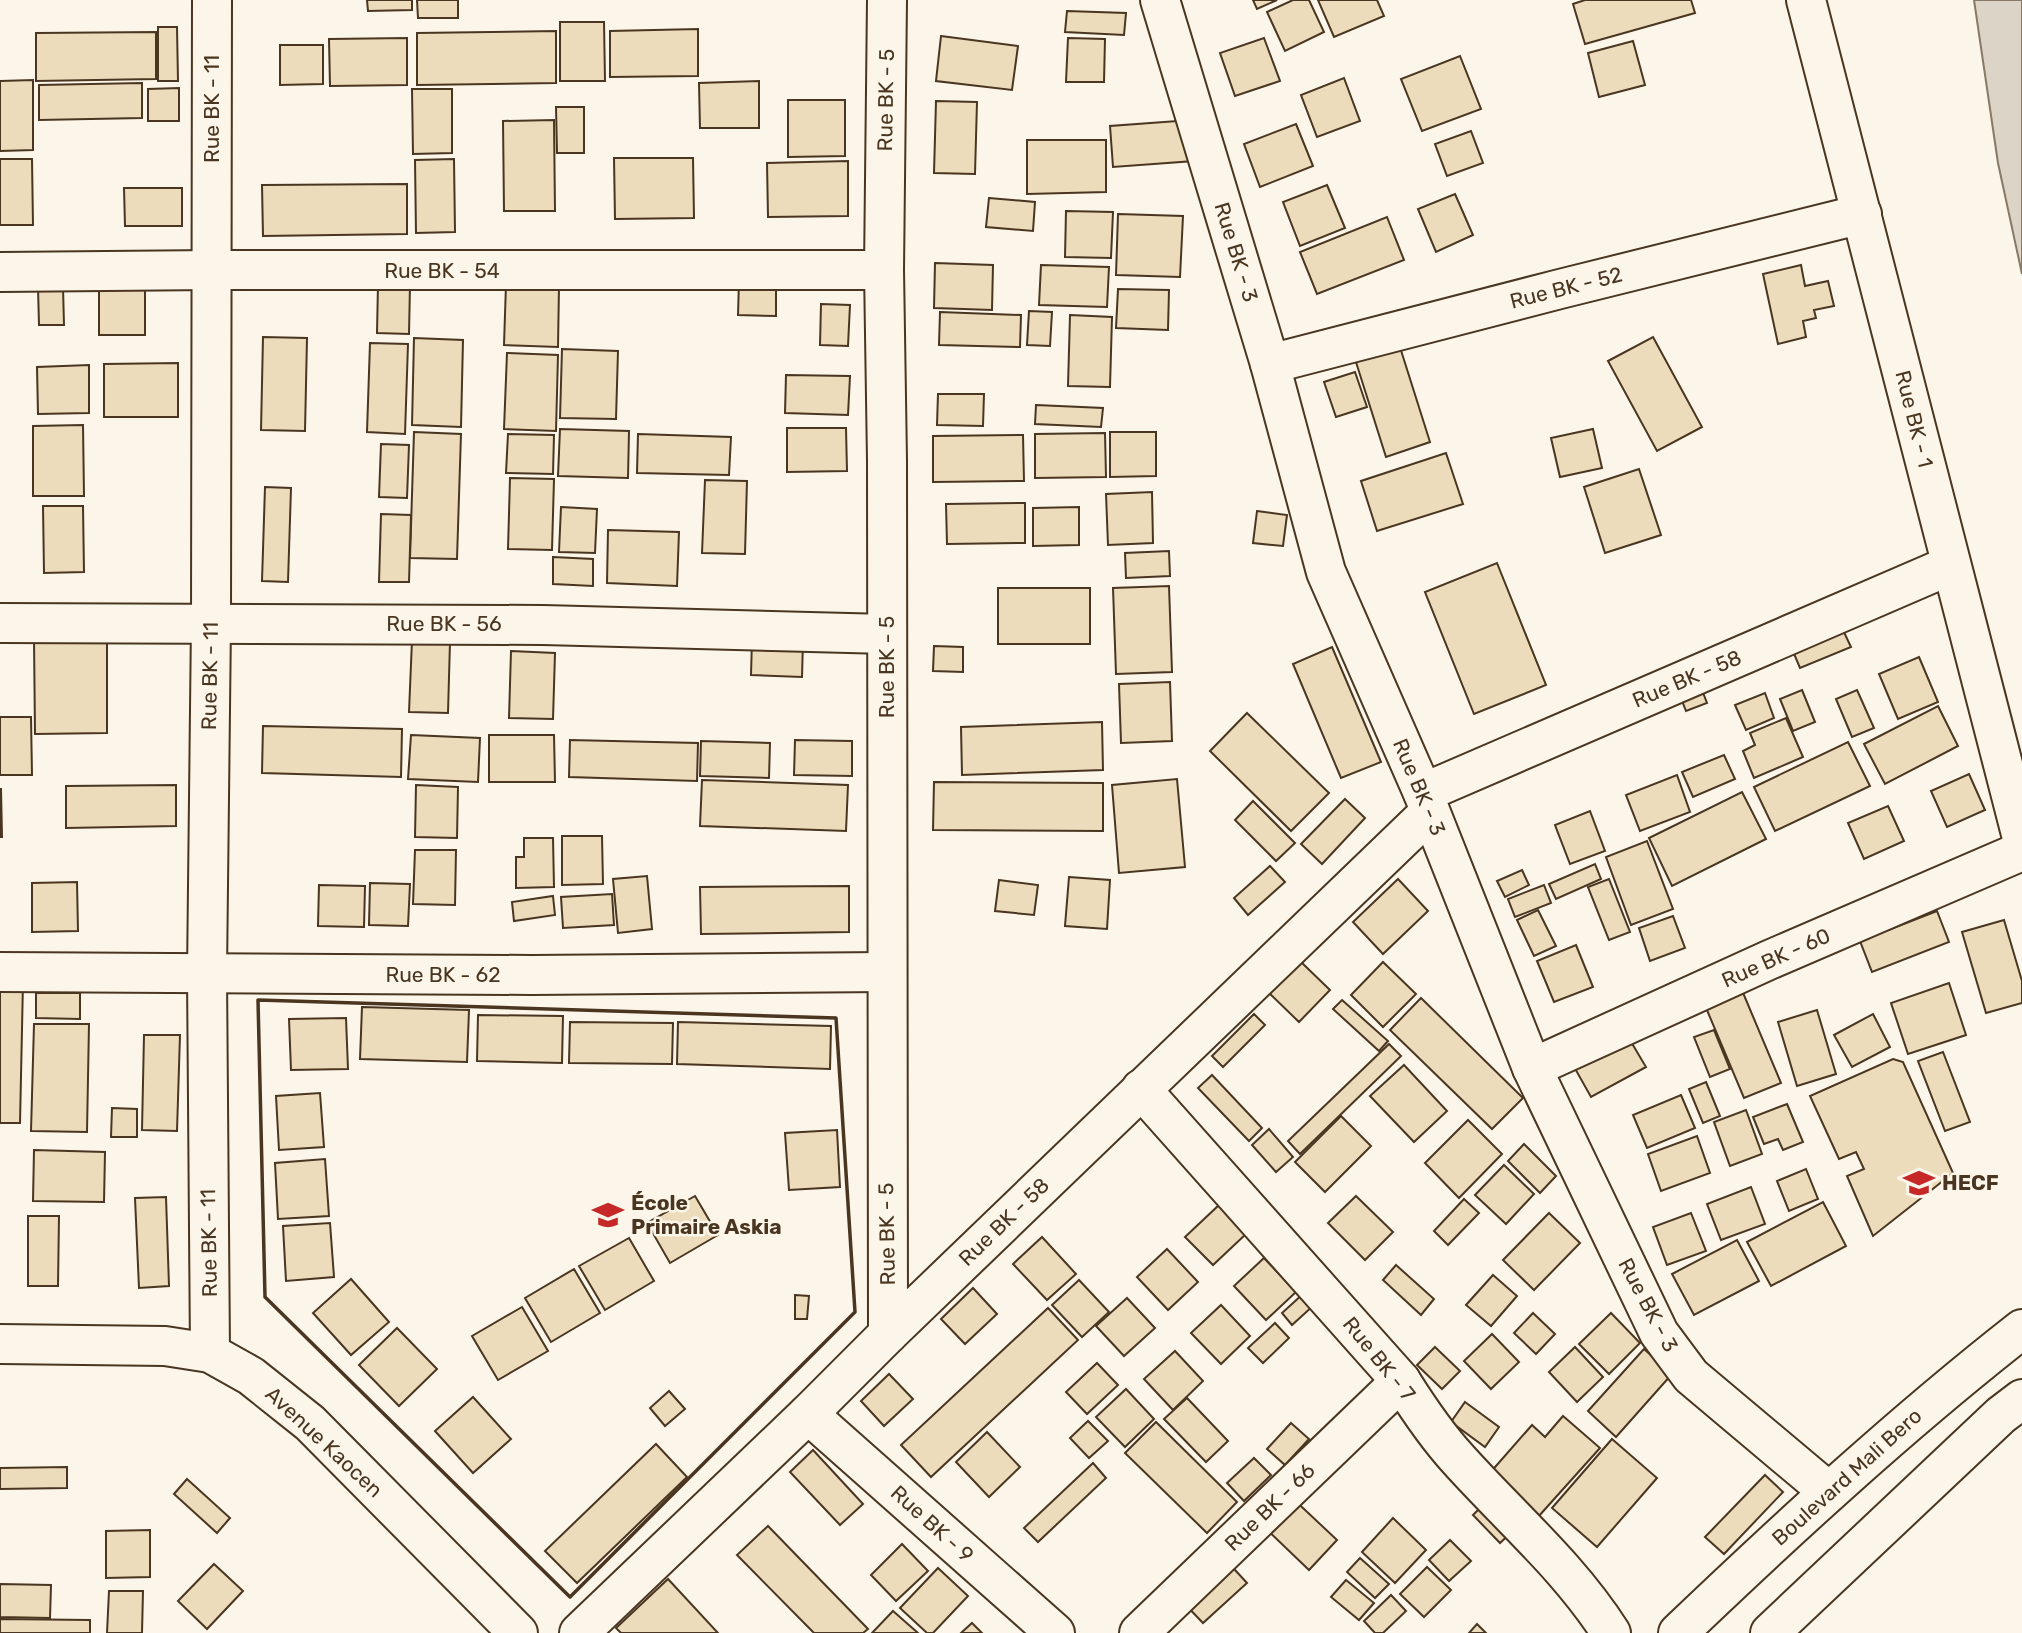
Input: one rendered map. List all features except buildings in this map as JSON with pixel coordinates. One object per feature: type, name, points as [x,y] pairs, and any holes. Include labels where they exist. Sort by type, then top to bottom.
[{"type":"street","name":"Rue BK - 11","points":[[210,1353],[206,974],[211,622],[212,0]]},
{"type":"street","name":"Rue BK - 5","points":[[887,0],[884,270],[887,1334]]},
{"type":"street","name":"Rue BK - 3","points":[[1160,0],[1270,364],[1326,572],[1426,803],[1532,1068],[1659,1333],[1674,1356],[1691,1376],[1829,1492]]},
{"type":"street","name":"Rue BK - 1","points":[[1805,0],[2022,838]]},
{"type":"street","name":"Rue BK - 52","points":[[1270,364],[1862,214]]},
{"type":"street","name":"Rue BK - 54","points":[[0,272],[884,270]]},
{"type":"street","name":"Rue BK - 58","points":[[579,1633],[1141,1089],[1426,803],[1951,565]]},
{"type":"street","name":"Rue BK - 56","points":[[0,623],[543,625],[887,634]]},
{"type":"street","name":"Rue BK - 60","points":[[1532,1068],[1769,960],[2022,851]]},
{"type":"street","name":"Rue BK - 62","points":[[0,972],[545,975],[886,972]]},
{"type":"street","name":"Rue BK - 7","points":[[1141,1089],[1401,1381],[1426,1419],[1458,1459],[1533,1535],[1586,1598],[1611,1633]]},
{"type":"street","name":"Boulevard Mali Bero","points":[[1678,1633],[1829,1492],[1961,1376],[2022,1329]]},
{"type":"street","name":"Avenue Kaocen","points":[[0,1344],[153,1345],[210,1353],[251,1376],[310,1423],[518,1633]]},
{"type":"street","name":"Rue BK - 66","points":[[1139,1633],[1401,1381]]},
{"type":"street","points":[[1770,1633],[2001,1415],[2022,1399]]},
{"type":"street","name":"Rue BK - 9","points":[[808,1414],[1055,1633]]},
{"type":"shaded area","points":[[1974,0],[2022,0],[2022,274],[1998,163]]},
{"type":"wall","points":[[258,1000],[836,1018],[855,1312],[570,1597],[265,1297],[258,1000]]},
{"type":"place","name":"HECF","points":[[1919,1183]]},
{"type":"place","name":"École Primaire Askia","points":[[608,1215]]}]
